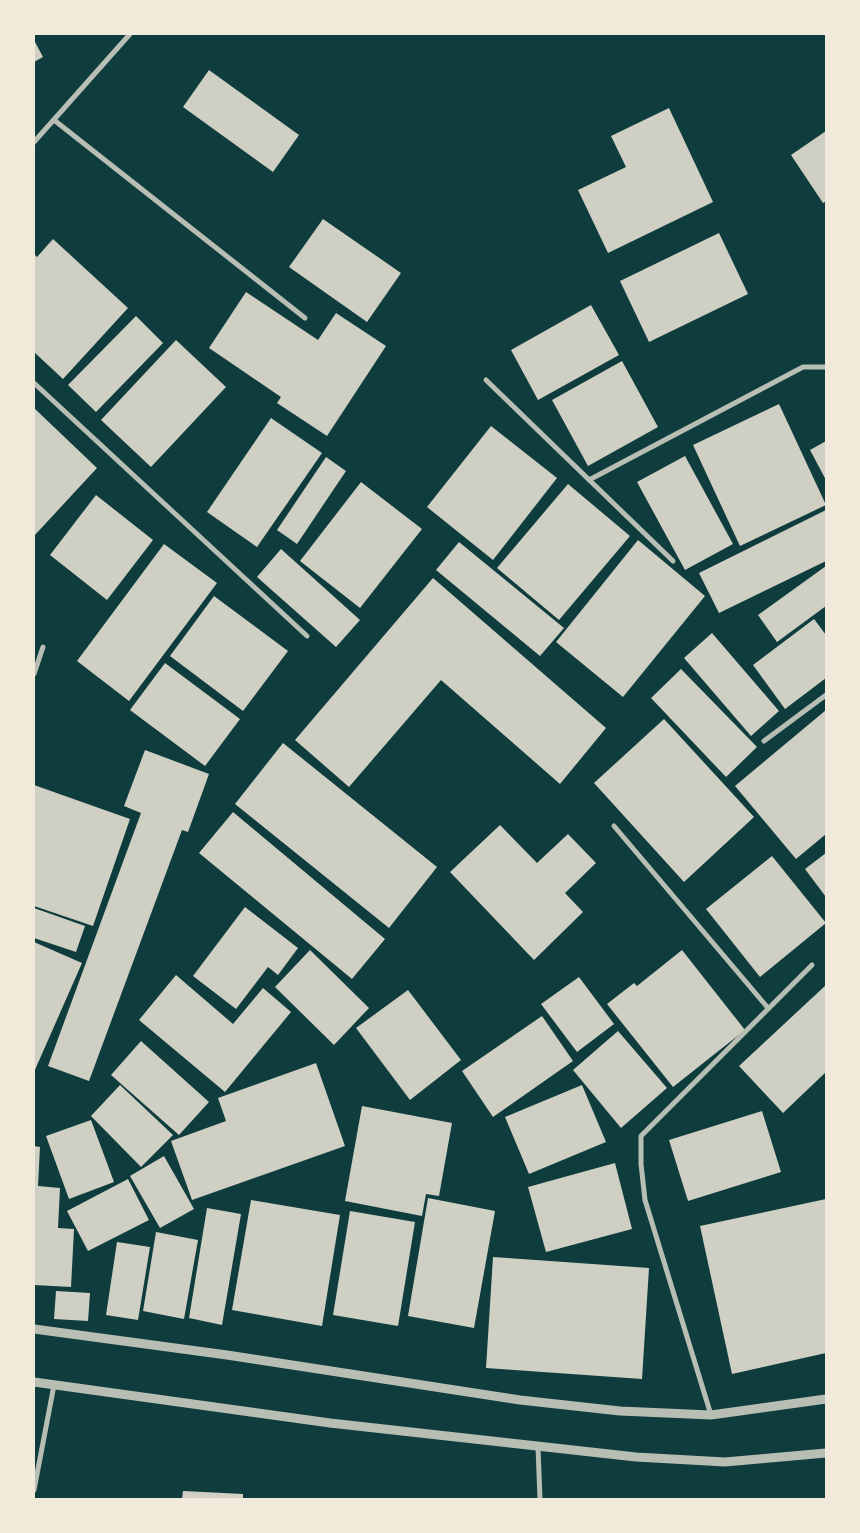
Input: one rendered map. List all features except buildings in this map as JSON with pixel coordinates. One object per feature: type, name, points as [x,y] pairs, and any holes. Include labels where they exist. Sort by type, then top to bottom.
[{"type":"street","points":[[34,142],[130,34]]},
{"type":"street","points":[[54,120],[305,318]]},
{"type":"street","points":[[589,480],[803,367],[826,367]]},
{"type":"street","points":[[486,380],[673,561]]},
{"type":"street","points":[[34,383],[307,636]]},
{"type":"street","points":[[34,674],[44,647]]},
{"type":"street","points":[[764,741],[826,695]]},
{"type":"street","points":[[614,826],[768,1008]]},
{"type":"street","points":[[711,1414],[646,1200],[641,1164],[641,1136],[812,965]]},
{"type":"street","points":[[34,1329],[227,1355],[520,1400],[620,1411],[711,1414],[826,1399]]},
{"type":"street","points":[[34,1382],[330,1423],[636,1457],[725,1462],[826,1453]]},
{"type":"street","points":[[34,1490],[54,1385]]},
{"type":"street","points":[[538,1447],[540,1499]]}]
